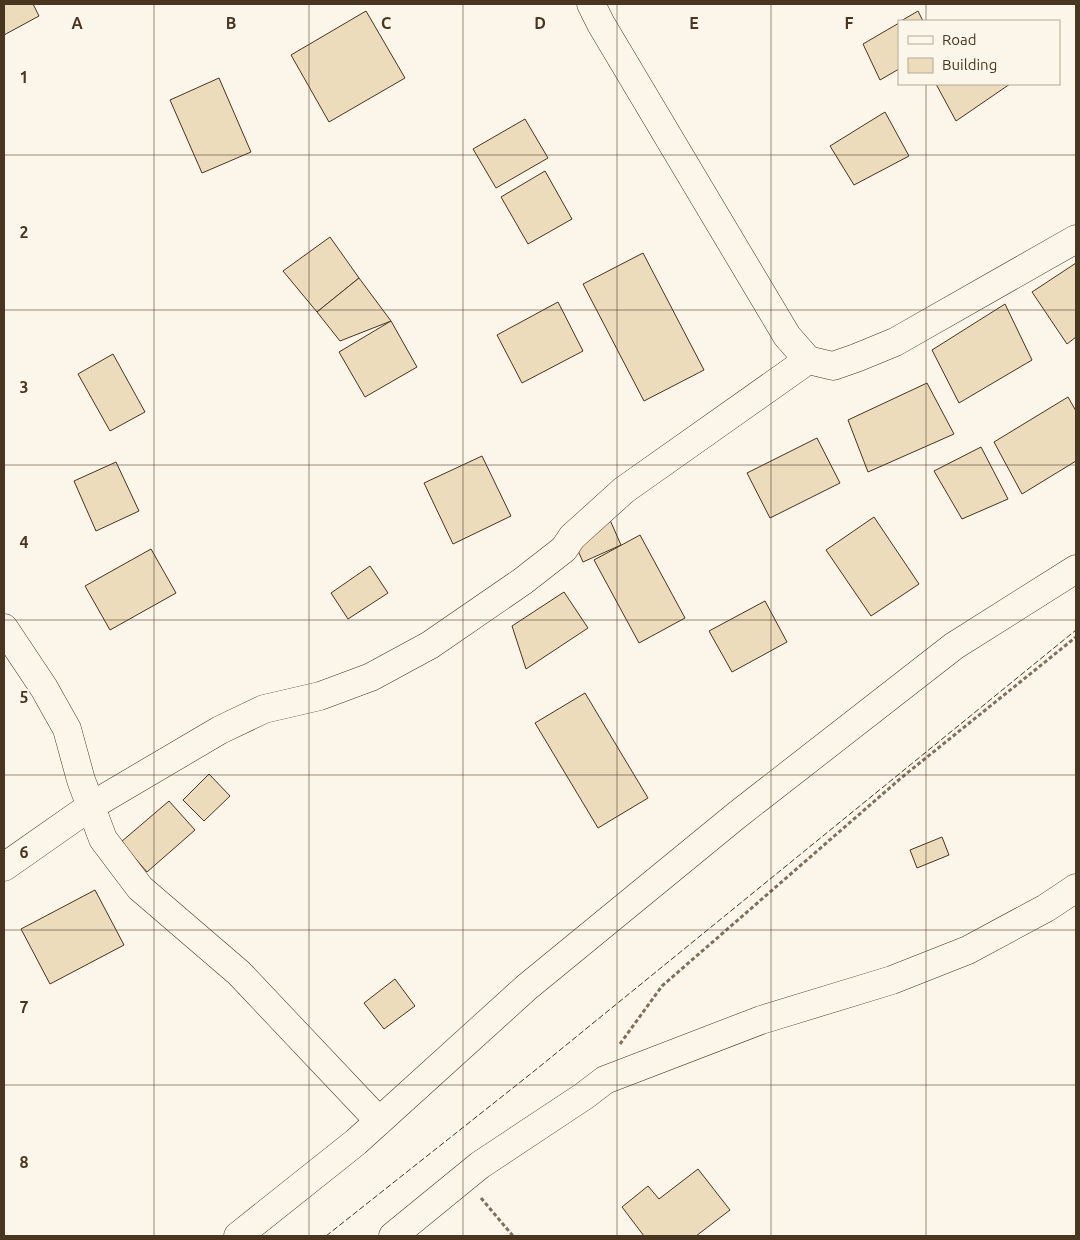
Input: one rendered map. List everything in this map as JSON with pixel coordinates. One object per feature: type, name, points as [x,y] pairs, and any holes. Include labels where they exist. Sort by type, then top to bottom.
[{"type":"street","points":[[591,4],[601,24],[787,336],[808,360],[833,366],[895,342],[1076,239]]},
{"type":"street","points":[[4,867],[91,806],[220,730],[264,710],[320,696],[371,677],[430,646],[523,581],[564,549],[572,537],[624,490],[808,360]]},
{"type":"street","points":[[238,1236],[356,1142],[527,986],[737,815],[954,646],[1076,568]]},
{"type":"street","points":[[4,628],[44,688],[67,729],[81,780],[103,838],[140,888],[239,973],[379,1121]]},
{"type":"street","points":[[393,1236],[480,1165],[605,1080],[761,1020],[892,980],[968,950],[1046,908],[1076,888]]},
{"type":"path","points":[[617,1049],[662,986],[901,778],[1076,637]]},
{"type":"path","points":[[464,1178],[513,1236]]},
{"type":"building","points":[[4,4],[33,4],[39,16],[4,35]]},
{"type":"building","points":[[366,11],[405,78],[329,122],[291,55]]},
{"type":"building","points":[[918,11],[922,20],[903,20]]},
{"type":"building","points":[[898,24],[898,70],[880,80],[863,44]]},
{"type":"building","points":[[219,78],[251,152],[202,173],[170,100]]},
{"type":"building","points":[[937,85],[1009,85],[956,121]]},
{"type":"building","points":[[885,112],[909,156],[854,185],[830,146]]},
{"type":"building","points":[[525,119],[548,158],[496,188],[473,149]]},
{"type":"building","points":[[545,171],[572,219],[528,244],[501,197]]},
{"type":"building","points":[[330,237],[359,278],[317,312],[283,271]]},
{"type":"building","points":[[643,253],[704,370],[644,401],[583,284]]},
{"type":"building","points":[[1076,263],[1076,337],[1067,344],[1032,292]]},
{"type":"building","points":[[359,278],[391,321],[340,341],[317,312]]},
{"type":"building","points":[[558,302],[583,351],[522,383],[497,335]]},
{"type":"building","points":[[1005,304],[1032,360],[959,403],[932,350]]},
{"type":"building","points":[[391,321],[417,367],[365,397],[339,352]]},
{"type":"building","points":[[113,354],[145,412],[110,431],[78,374]]},
{"type":"building","points":[[927,383],[954,434],[868,472],[848,420]]},
{"type":"building","points":[[1068,397],[1076,411],[1076,461],[1022,494],[994,442]]},
{"type":"building","points":[[817,438],[840,483],[770,518],[747,473]]},
{"type":"building","points":[[981,447],[1008,499],[962,519],[934,471]]},
{"type":"building","points":[[482,456],[511,516],[453,544],[424,483]]},
{"type":"building","points":[[116,462],[139,511],[96,531],[74,481]]},
{"type":"building","points":[[874,517],[919,584],[871,616],[826,550]]},
{"type":"building","points":[[610,520],[621,545],[583,562],[572,537]]},
{"type":"building","points":[[640,535],[685,618],[639,643],[594,560]]},
{"type":"building","points":[[151,549],[176,593],[110,630],[85,586]]},
{"type":"building","points":[[370,566],[388,593],[348,619],[331,593]]},
{"type":"building","points":[[564,592],[588,628],[526,669],[512,626]]},
{"type":"building","points":[[765,601],[787,642],[732,672],[709,631]]},
{"type":"building","points":[[585,693],[648,798],[598,828],[535,723]]},
{"type":"building","points":[[209,774],[230,796],[204,821],[183,800]]},
{"type":"building","points":[[169,801],[195,830],[147,872],[121,842]]},
{"type":"building","points":[[942,837],[949,855],[917,868],[910,850]]},
{"type":"building","points":[[95,890],[124,945],[50,984],[21,929]]},
{"type":"building","points":[[395,979],[415,1006],[384,1029],[364,1003]]},
{"type":"building","points":[[698,1169],[730,1210],[696,1236],[644,1236],[622,1207],[648,1186],[659,1199]]},
{"type":"fence","points":[[326,1236],[533,1072],[1076,630]]}]
